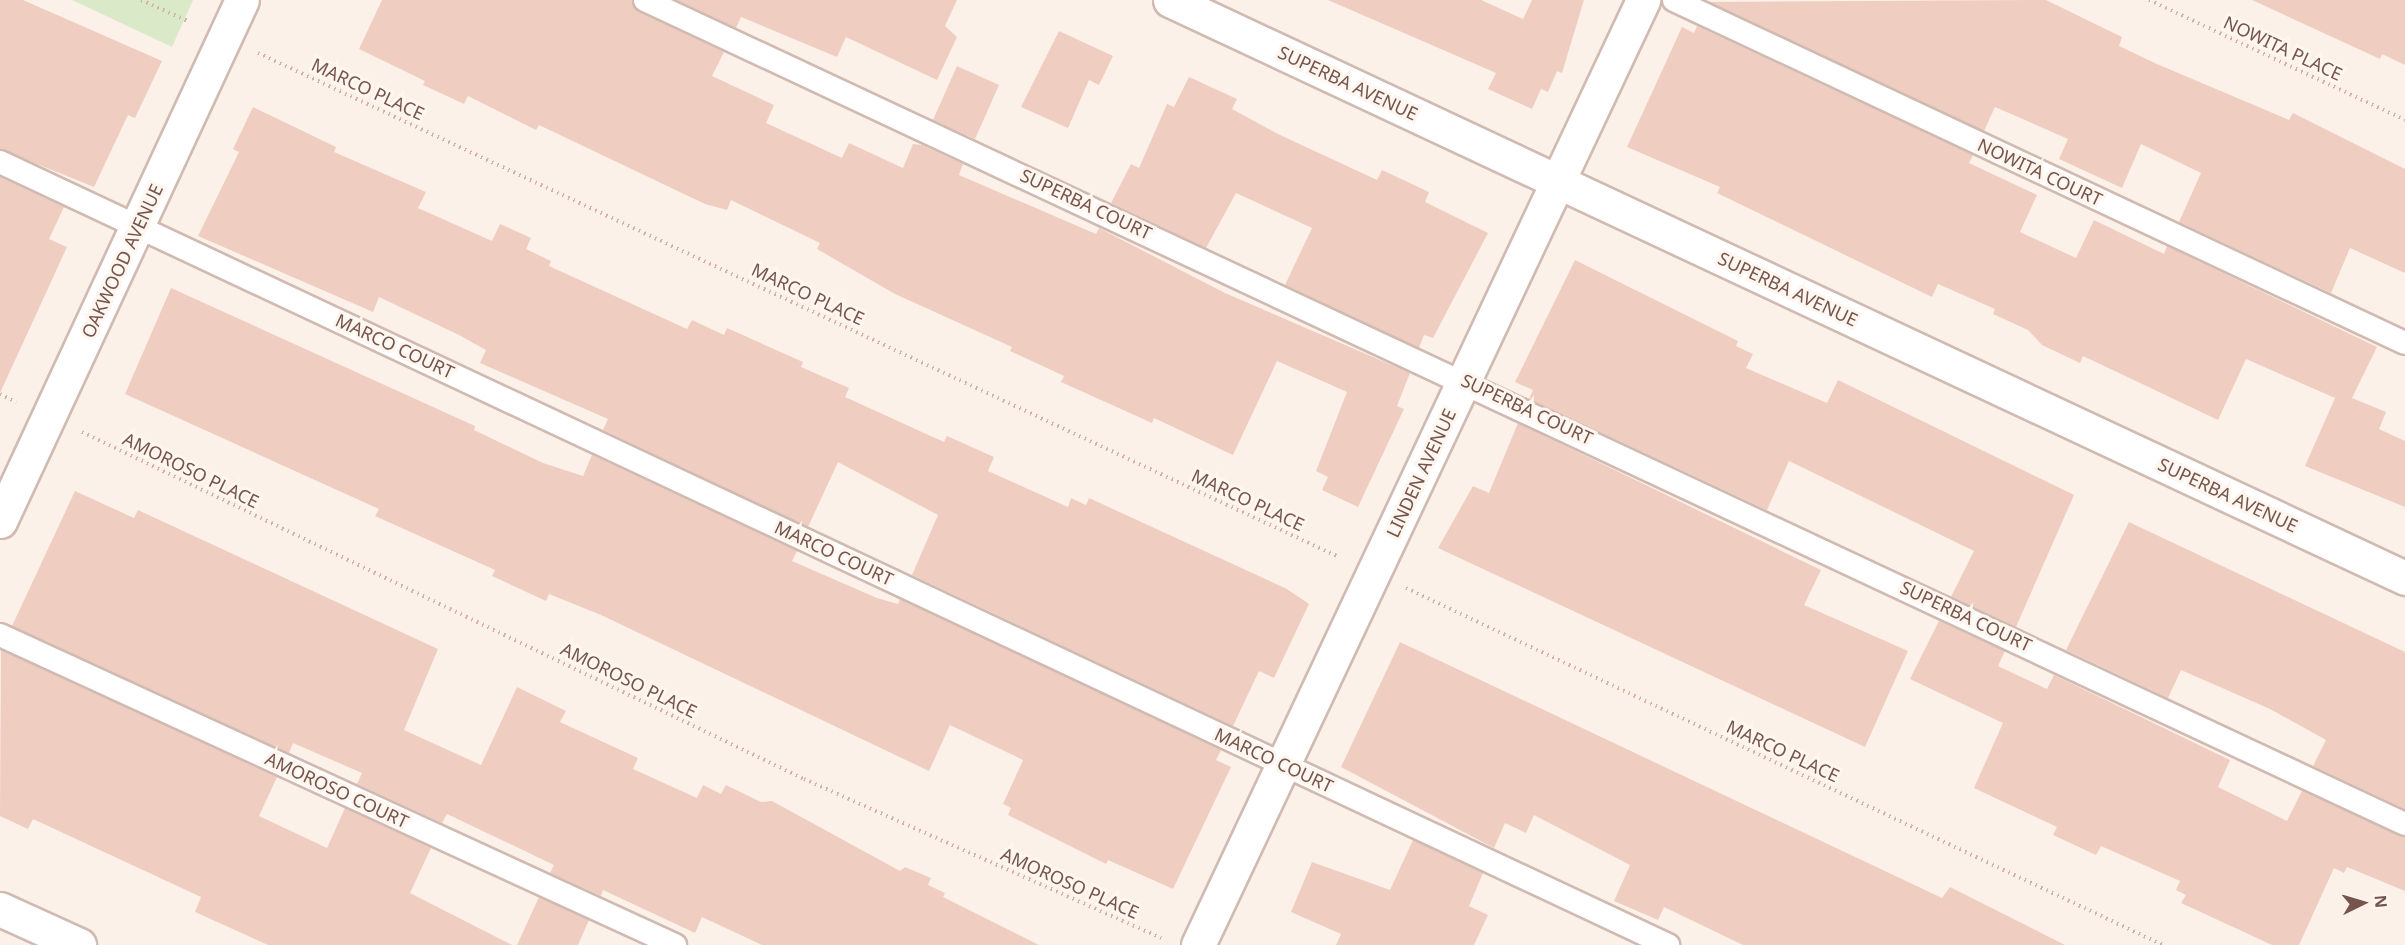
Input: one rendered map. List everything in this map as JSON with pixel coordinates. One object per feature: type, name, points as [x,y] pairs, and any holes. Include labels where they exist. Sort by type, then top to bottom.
[{"type":"street","name":"OAKWOOD AVENUE","points":[[0,521],[242,0]]},
{"type":"street","name":"SUPERBA AVENUE","points":[[1170,0],[2405,578]]},
{"type":"street","name":"LINDEN AVENUE","points":[[1184,943],[1284,765],[1643,0]]},
{"type":"street","points":[[0,909],[79,945]]},
{"type":"lane","name":"SUPERBA COURT","points":[[645,0],[1464,379],[2405,824]]},
{"type":"lane","name":"NOWITA COURT","points":[[1674,0],[2405,343]]},
{"type":"lane","name":"MARCO COURT","points":[[0,162],[1668,945]]},
{"type":"lane","name":"AMOROSO COURT","points":[[0,635],[675,945]]},
{"type":"path","points":[[141,0],[198,25]]},
{"type":"path","name":"NOWITA PLACE","points":[[2149,0],[2405,120]]},
{"type":"path","name":"MARCO PLACE","points":[[252,50],[1344,560]]},
{"type":"path","name":"AMOROSO PLACE","points":[[76,430],[804,779],[1184,943]]},
{"type":"path","name":"MARCO PLACE","points":[[1399,585],[2163,945]]},
{"type":"green space","points":[[72,0],[193,0],[172,47]]},
{"type":"building","points":[[0,0],[23,0],[162,61],[135,118],[128,115],[94,187],[0,149]]},
{"type":"building","points":[[382,0],[632,0],[639,12],[724,52],[712,76],[774,105],[766,123],[842,158],[849,143],[903,168],[913,144],[922,145],[963,164],[959,175],[1096,234],[1099,228],[1225,293],[1410,373],[1397,406],[1404,409],[1358,507],[1322,490],[1328,477],[1316,471],[1347,392],[1277,361],[1233,455],[1154,418],[1152,423],[1061,382],[1064,376],[1010,351],[1012,347],[895,294],[817,249],[820,243],[731,200],[727,210],[705,204],[539,125],[536,130],[468,96],[464,104],[423,85],[425,81],[359,49]]},
{"type":"building","points":[[677,0],[957,0],[945,26],[957,37],[937,80],[846,37],[837,57],[741,17],[736,28]]},
{"type":"building","points":[[1328,0],[1481,0],[1523,19],[1532,0],[1584,0],[1562,73],[1557,71],[1548,92],[1541,89],[1532,109],[1488,89],[1496,73]]},
{"type":"building","points":[[2046,0],[2122,37],[2119,46],[2157,64],[2289,120],[2293,113],[2405,169],[2405,273],[2350,248],[2331,293],[2179,222],[2201,173],[2141,144],[2122,188],[2059,159],[2068,139],[1995,107],[1984,131],[1709,2]]},
{"type":"building","points":[[2252,0],[2405,0],[2405,65],[2382,54],[2380,59]]},
{"type":"building","points":[[1697,26],[1973,155],[1969,163],[2037,195],[2020,232],[2076,258],[2094,220],[2164,254],[2167,246],[2377,347],[2352,398],[2386,412],[2379,429],[2405,441],[2405,507],[2305,466],[2335,398],[2246,359],[2218,420],[2083,356],[2080,363],[2042,345],[2028,330],[1993,314],[1995,309],[1938,284],[1932,297],[1717,193],[1720,187],[1627,147],[1682,27],[1694,33]]},
{"type":"building","points":[[1059,31],[1113,56],[1099,85],[1089,80],[1068,128],[1021,107]]},
{"type":"building","points":[[957,66],[999,85],[975,139],[933,120]]},
{"type":"building","points":[[1189,77],[1237,99],[1232,109],[1278,134],[1377,180],[1382,170],[1429,192],[1425,202],[1488,233],[1433,338],[1424,335],[1419,348],[1285,285],[1312,228],[1236,193],[1206,248],[1111,203],[1131,164],[1139,168],[1167,104],[1174,107]]},
{"type":"building","points":[[253,107],[336,147],[334,152],[426,192],[418,208],[492,241],[500,224],[531,238],[526,249],[551,261],[549,266],[687,329],[692,320],[724,335],[727,328],[803,362],[801,367],[849,388],[845,397],[944,442],[947,436],[994,457],[988,471],[1068,507],[1071,498],[1086,505],[1089,498],[1287,589],[1309,604],[1274,678],[1259,671],[1233,726],[912,575],[938,515],[838,462],[808,527],[603,430],[608,419],[480,363],[486,350],[459,335],[379,297],[373,312],[198,236],[239,152],[233,149]]},
{"type":"building","points":[[0,177],[64,207],[49,239],[67,247],[0,393]]},
{"type":"building","points":[[1575,260],[1738,341],[1736,346],[1753,354],[1746,368],[1827,403],[1838,380],[2074,495],[2016,627],[1951,597],[1974,551],[1789,461],[1767,510],[1529,399],[1533,390],[1515,382]]},
{"type":"building","points":[[171,288],[475,426],[474,430],[543,463],[583,476],[592,455],[797,551],[792,561],[877,598],[898,604],[900,599],[1221,750],[1216,760],[1231,767],[1173,889],[1108,860],[1106,864],[1008,815],[1011,808],[1003,804],[1023,760],[950,725],[929,771],[601,615],[549,594],[546,601],[492,576],[495,570],[375,516],[379,509],[125,394]]},
{"type":"building","points":[[1518,423],[1821,570],[1804,605],[1908,651],[1865,747],[1438,548],[1473,486],[1489,493]]},
{"type":"building","points":[[75,491],[134,518],[138,510],[438,649],[404,730],[481,765],[517,687],[566,711],[560,722],[638,758],[633,769],[697,798],[703,785],[721,794],[726,785],[761,802],[772,801],[900,871],[905,867],[931,878],[928,885],[945,893],[943,897],[1039,945],[762,945],[702,917],[695,933],[603,890],[601,896],[550,873],[554,865],[447,814],[442,823],[357,784],[362,773],[293,743],[289,753],[12,626]]},
{"type":"building","points":[[2129,522],[2405,652],[2405,809],[2313,766],[2326,740],[2270,709],[2181,670],[2168,698],[2066,650]]},
{"type":"building","points":[[1939,621],[2005,651],[1998,666],[2047,689],[2054,675],[2230,760],[2218,787],[2287,821],[2302,791],[2405,837],[2405,891],[2347,867],[2344,873],[2334,868],[2299,945],[2272,945],[2181,903],[2186,895],[2176,890],[2180,881],[2101,846],[2096,855],[2053,835],[2057,827],[1974,788],[2003,723],[1910,679]]},
{"type":"building","points":[[1400,642],[1942,898],[1950,887],[2065,945],[1743,945],[1664,907],[1658,920],[1614,901],[1630,865],[1534,815],[1526,833],[1505,823],[1494,848],[1341,767]]},
{"type":"building","points":[[1,650],[277,777],[259,816],[327,848],[345,808],[431,848],[410,893],[512,945],[268,945],[195,912],[201,897],[33,819],[28,829],[0,816]]},
{"type":"building","points":[[1413,840],[1483,873],[1469,906],[1488,915],[1474,945],[1336,945],[1341,934],[1291,912],[1312,862],[1390,890]]},
{"type":"building","points":[[539,897],[589,920],[578,945],[517,945]]}]
